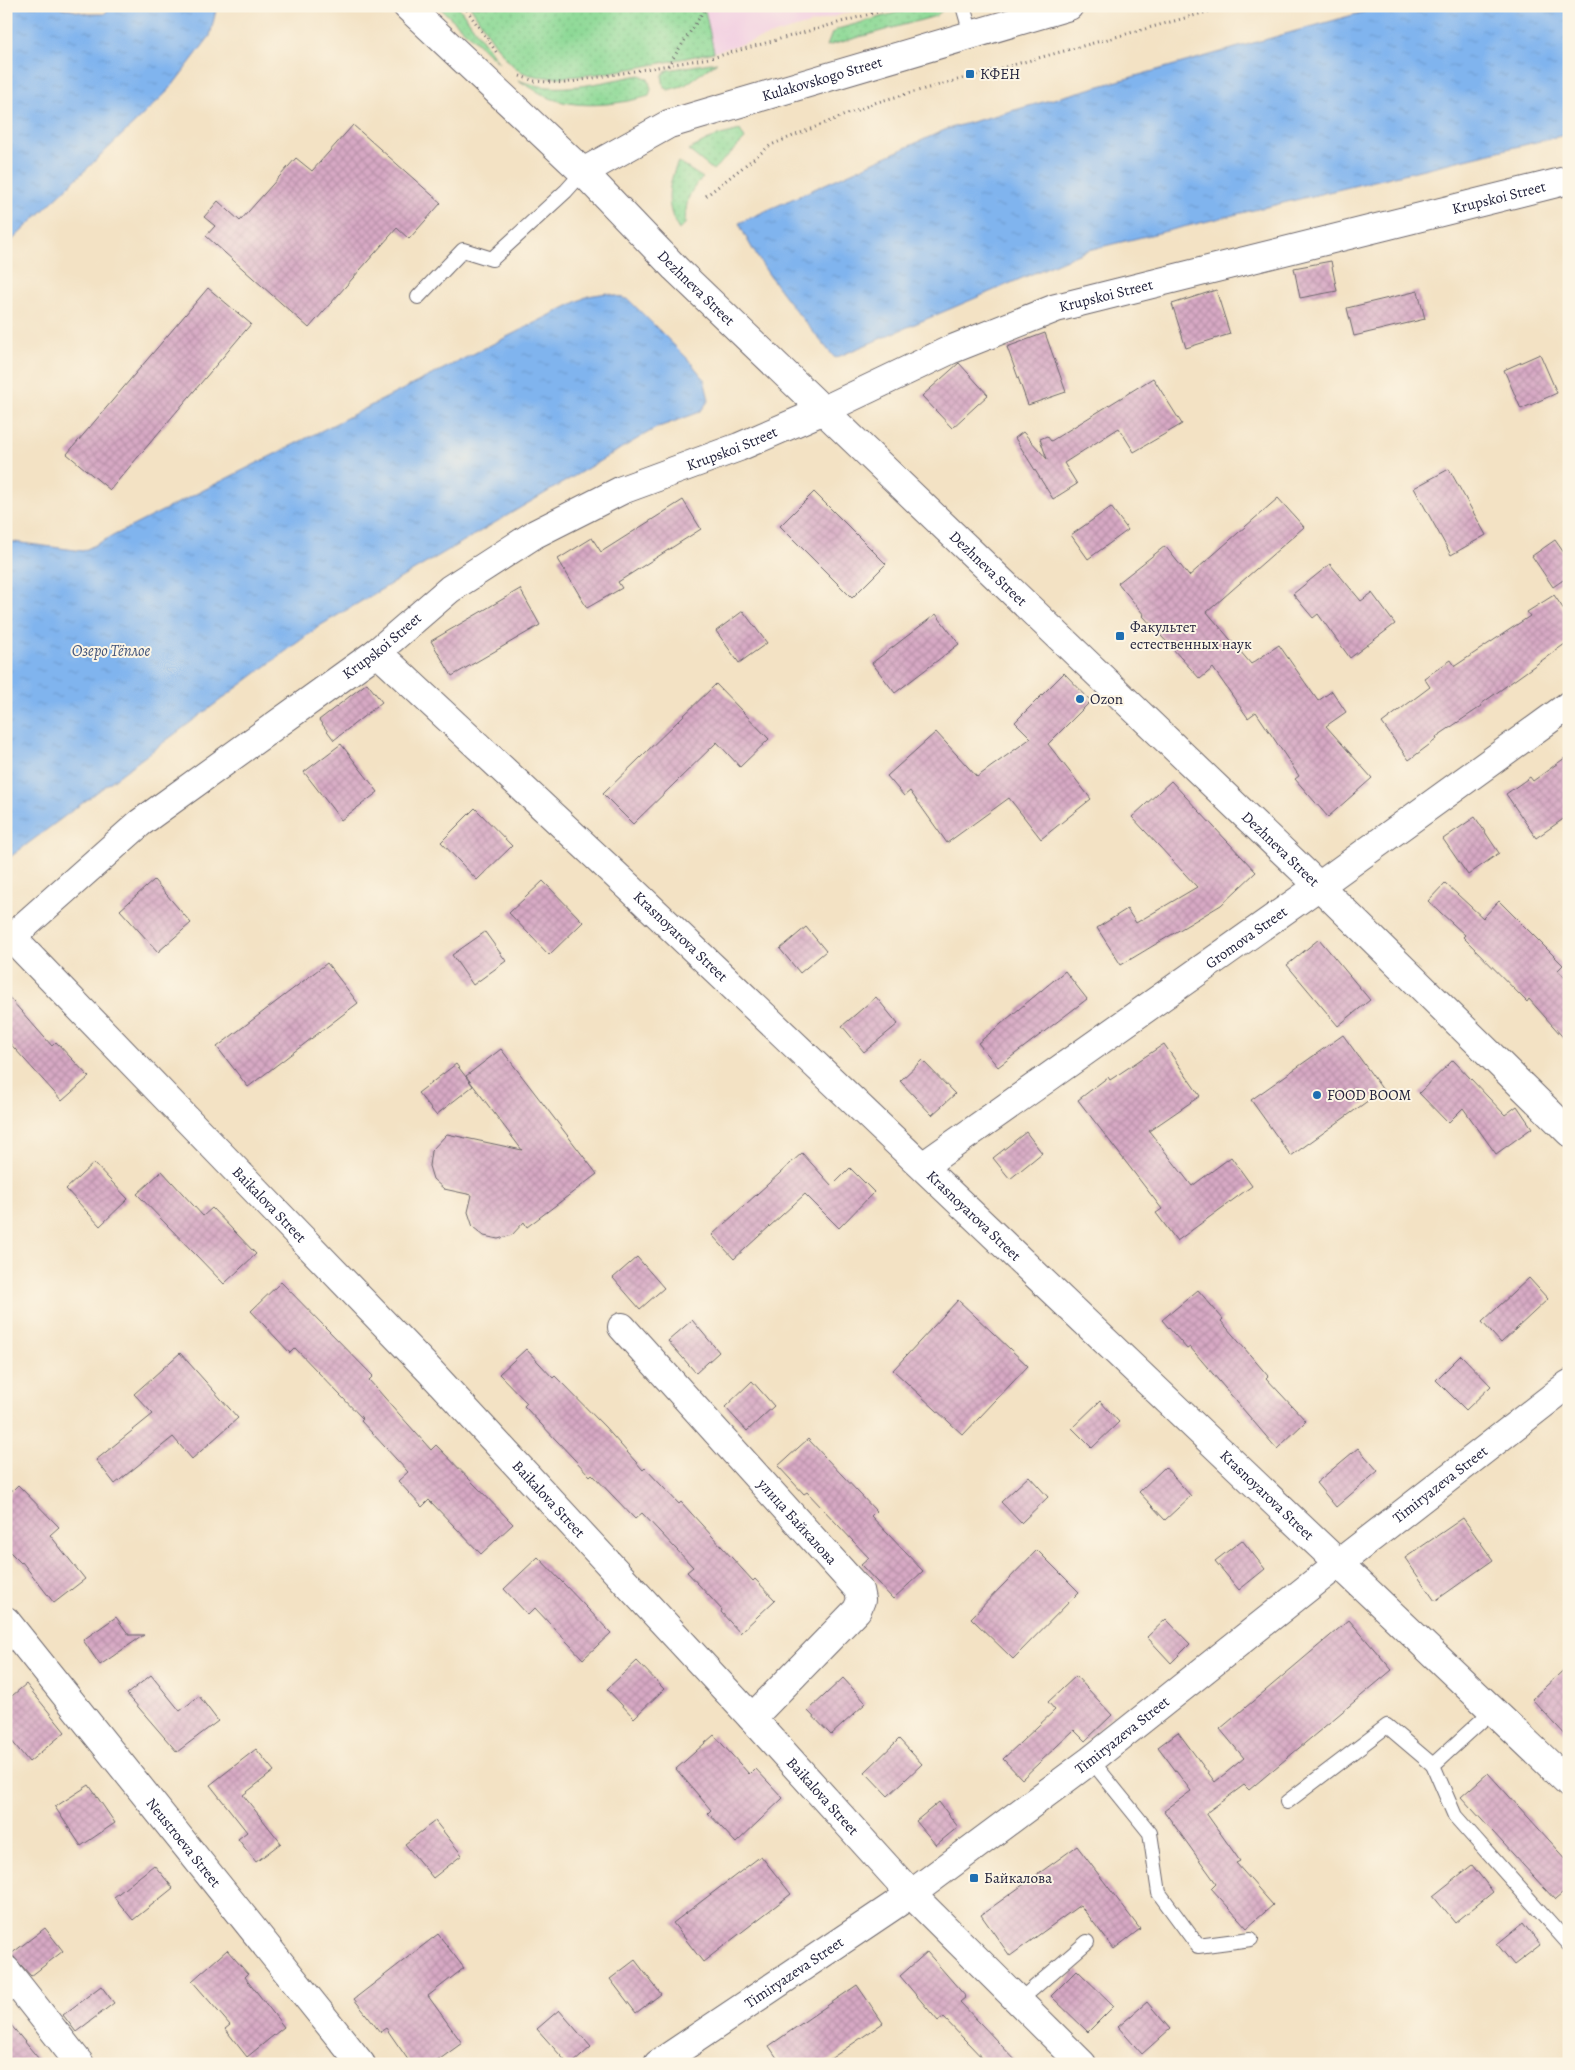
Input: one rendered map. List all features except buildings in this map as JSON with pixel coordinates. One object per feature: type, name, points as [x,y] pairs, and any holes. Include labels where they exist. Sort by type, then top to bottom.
[{"type":"street","name":"Dezhneva Street","points":[[406,6],[583,172],[674,268],[1319,886],[1569,1132]]},
{"type":"street","name":"Kulakovskogo Street","points":[[583,172],[669,124],[1069,6]]},
{"type":"street","name":"Krupskoi Street","points":[[8,939],[140,823],[377,652],[450,588],[535,534],[622,490],[739,447],[822,411],[950,350],[1056,308],[1569,180]]},
{"type":"street","name":"Krasnoyarova Street","points":[[377,652],[923,1166],[1569,1783]]},
{"type":"street","name":"Gromova Street","points":[[923,1166],[1319,886],[1569,705]]},
{"type":"street","name":"Baikalova Street","points":[[8,939],[429,1370],[752,1718],[911,1894],[1020,2000],[1082,2064]]},
{"type":"street","name":"улица Байкалова","points":[[622,1327],[859,1590],[861,1600],[857,1610],[752,1718]]},
{"type":"street","name":"Timiryazeva Street","points":[[658,2064],[911,1894],[1091,1760],[1338,1563],[1569,1384]]},
{"type":"street","name":"Neustroeva Street","points":[[6,1620],[361,2064]]},
{"type":"street","points":[[6,1970],[80,2064]]},
{"type":"lane","points":[[962,6],[971,34]]},
{"type":"lane","points":[[418,297],[463,250],[492,259],[566,192],[583,172]]},
{"type":"lane","points":[[1433,1765],[1492,1711]]},
{"type":"lane","points":[[1287,1802],[1387,1726],[1433,1765],[1455,1816],[1569,1944]]},
{"type":"lane","points":[[1091,1760],[1150,1833],[1159,1892],[1198,1946],[1251,1939]]},
{"type":"lane","points":[[1020,2000],[1087,1942]]},
{"type":"path","points":[[464,6],[499,55]]},
{"type":"path","points":[[668,66],[707,6]]},
{"type":"path","points":[[519,76],[534,81],[565,83],[668,66],[716,57],[899,6]]},
{"type":"path","points":[[706,196],[771,145],[877,102],[1229,6]]},
{"type":"shaded area","points":[[470,6],[870,6],[714,52],[569,77],[537,77],[521,72],[510,63]]},
{"type":"green space","points":[[438,6],[458,6],[499,63]]},
{"type":"green space","points":[[470,6],[704,6],[714,52],[587,75],[538,76],[522,72],[509,61]]},
{"type":"green space","points":[[920,6],[947,6],[936,16],[827,46],[832,33],[838,29]]},
{"type":"green space","points":[[717,62],[685,85],[668,90],[664,87],[662,75],[668,70]]},
{"type":"green space","points":[[640,75],[648,79],[651,89],[649,96],[623,102],[596,105],[583,105],[557,100],[545,96],[518,80],[533,85],[563,87],[594,84]]},
{"type":"green space","points":[[740,130],[745,139],[713,170],[688,150],[717,136]]},
{"type":"green space","points":[[678,162],[703,178],[694,188],[688,199],[685,224],[679,230],[671,213],[669,196],[674,171]]},
{"type":"water","points":[[6,6],[53,6],[89,14],[104,14],[112,6],[217,6],[210,36],[169,90],[6,246]]},
{"type":"water","points":[[1385,6],[1569,6],[1569,134],[1088,250],[835,358],[770,277],[739,223],[947,129]]},
{"type":"water","name":"Озеро Тёплое","points":[[607,293],[629,300],[687,358],[704,379],[709,400],[700,412],[656,428],[321,625],[6,860],[6,541],[83,551],[588,296]]},
{"type":"place","name":"КФЕН","points":[[970,74]]},
{"type":"place","name":"Факультет естественных наук","points":[[1120,636]]},
{"type":"place","name":"Ozon","points":[[1080,699]]},
{"type":"place","name":"FOOD BOOM","points":[[1317,1095]]},
{"type":"place","name":"Байкалова","points":[[974,1878]]}]
